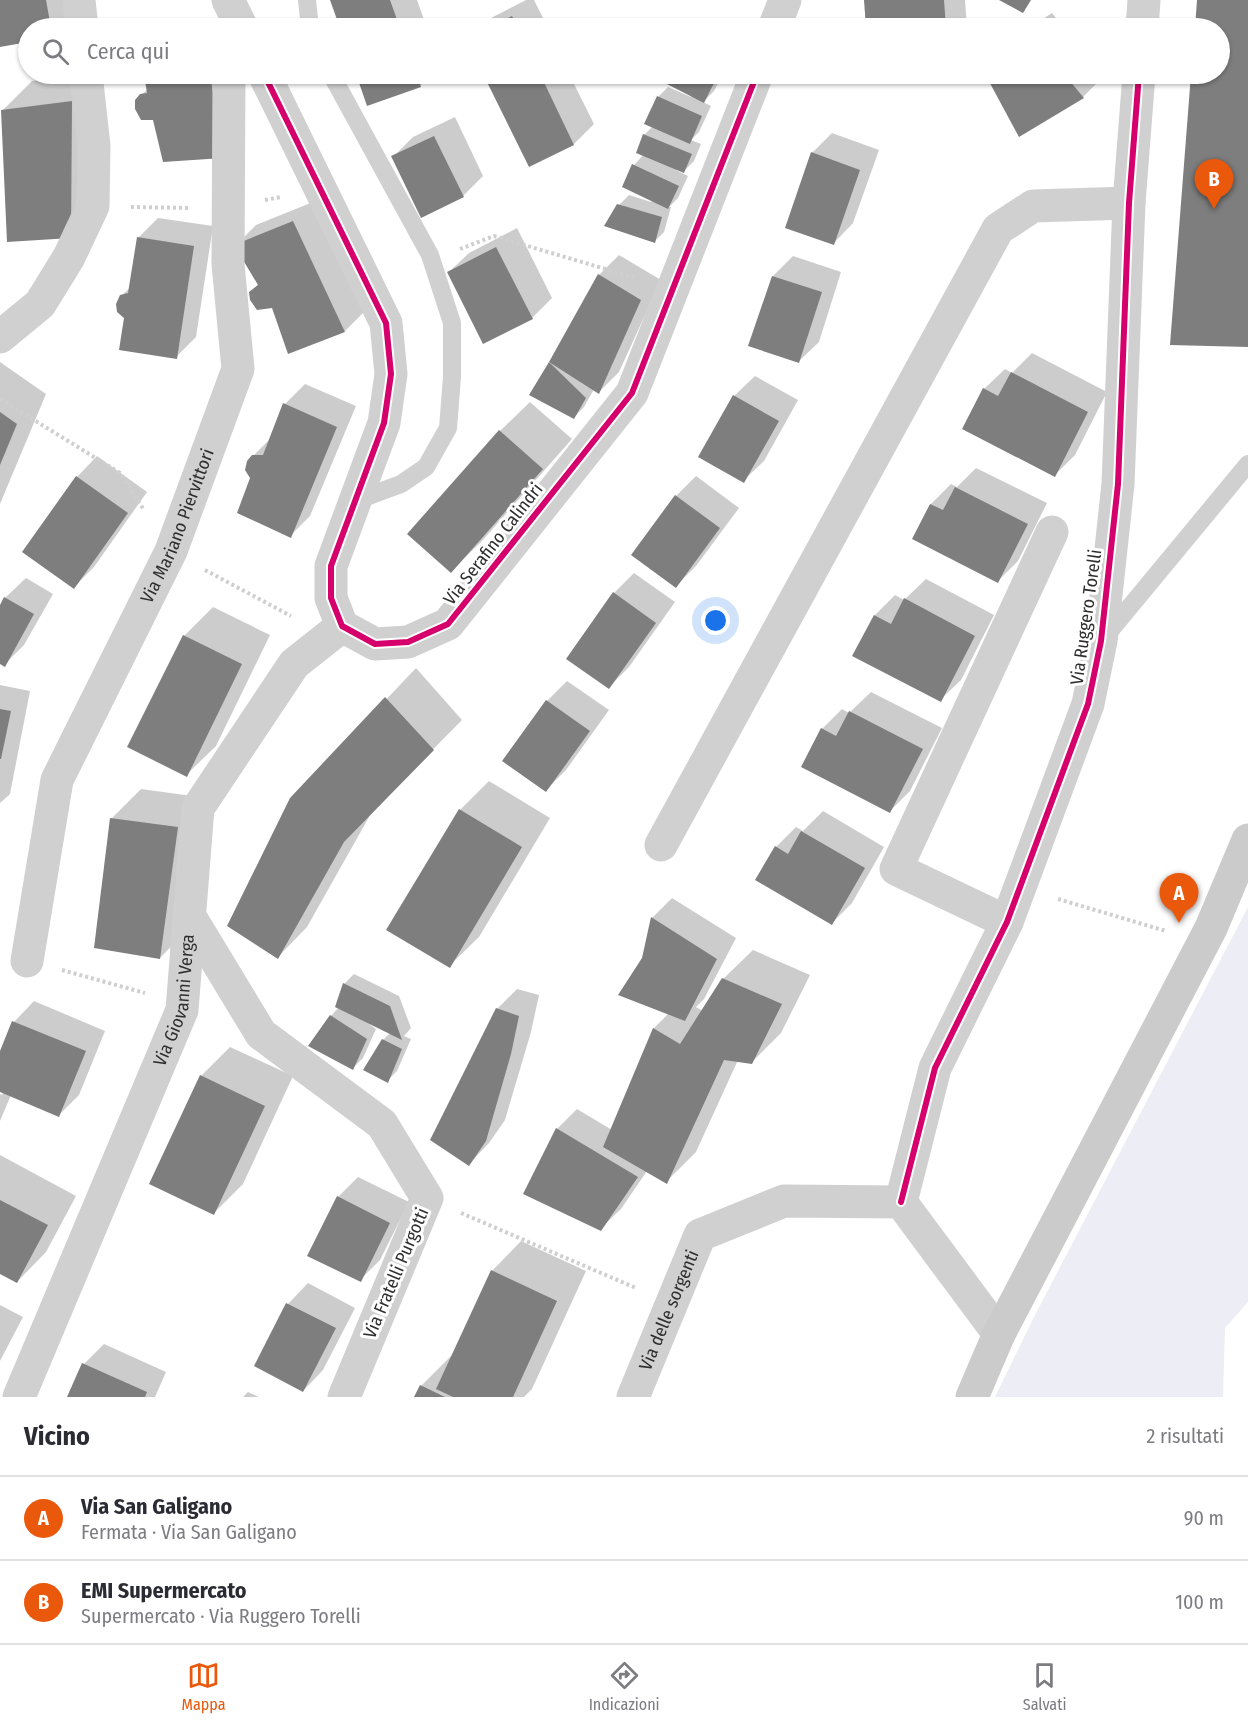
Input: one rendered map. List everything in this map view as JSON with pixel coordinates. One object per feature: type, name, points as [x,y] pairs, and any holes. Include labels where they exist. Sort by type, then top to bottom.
[{"type":"main road","points":[[972,1397],[999,1334],[1211,928],[1248,840]]},
{"type":"street","points":[[79,0],[81,18]]},
{"type":"street","points":[[221,0],[224,18]]},
{"type":"street","points":[[228,0],[237,18]]},
{"type":"street","points":[[778,18],[785,0]]},
{"type":"street","points":[[1143,18],[1144,0]]},
{"type":"street","points":[[0,337],[40,304],[69,257],[93,206],[94,146],[87,84]]},
{"type":"street","name":"Via Mariano Piervittori","points":[[27,961],[57,780],[171,551],[238,369],[228,264],[230,84]]},
{"type":"street","points":[[269,84],[386,323],[392,374],[384,423],[331,566],[331,598],[335,631]]},
{"type":"street","name":"Via Serafino Calindri","points":[[335,631],[375,644],[408,642],[448,624],[632,393],[753,84]]},
{"type":"street","name":"Via Ruggero Torelli","points":[[901,1202],[934,1068],[1007,922],[1088,704],[1101,641],[1118,484],[1129,203],[1138,84]]},
{"type":"street","points":[[661,845],[999,229],[1033,206],[1129,203]]},
{"type":"street","points":[[1007,922],[896,869],[1052,532]]},
{"type":"street","name":"Via Giovanni Verga","points":[[24,1384],[182,1010],[198,808],[294,664],[335,631]]},
{"type":"street","name":"Via Fratelli Purgotti","points":[[189,915],[261,1034],[382,1124],[427,1198],[344,1397]]},
{"type":"street","name":"Via delle sorgenti","points":[[633,1397],[699,1235],[784,1201],[901,1202]]},
{"type":"street","points":[[901,1202],[999,1334]]},
{"type":"street","points":[[0,1397],[24,1384]]},
{"type":"lane","points":[[307,0],[309,18]]},
{"type":"lane","points":[[336,84],[430,255],[452,323],[452,377],[448,428],[426,467],[401,484],[355,501]]},
{"type":"lane","points":[[1101,641],[1248,464]]},
{"type":"path","points":[[432,261],[494,236],[673,289]]},
{"type":"path","points":[[0,399],[120,473]]},
{"type":"path","points":[[171,551],[335,631]]},
{"type":"path","points":[[1020,887],[1203,943]]},
{"type":"path","points":[[27,961],[183,1004]]},
{"type":"path","points":[[427,1198],[671,1303]]},
{"type":"shaded area","points":[[1248,907],[1248,1302],[1225,1328],[1223,1397],[995,1397],[1033,1319]]},
{"type":"building","points":[[0,0],[46,0],[49,18],[18,18],[18,44],[0,47]]},
{"type":"building","points":[[330,0],[390,0],[396,18],[336,18]]},
{"type":"building","points":[[864,0],[944,0],[945,18],[865,18]]},
{"type":"building","points":[[999,0],[1031,0],[1023,13]]},
{"type":"building","points":[[1197,0],[1248,0],[1248,347],[1170,345],[1190,84],[1230,84],[1230,18],[1196,18]]},
{"type":"building","points":[[146,84],[212,84],[223,158],[163,162],[153,120],[141,120],[135,109],[135,100],[140,94],[147,93]]},
{"type":"building","points":[[359,84],[420,84],[421,87],[367,106]]},
{"type":"building","points":[[488,84],[545,84],[574,145],[529,167]]},
{"type":"building","points":[[667,84],[714,84],[704,103]]},
{"type":"building","points":[[990,84],[1072,84],[1084,98],[1019,137]]},
{"type":"building","points":[[657,96],[702,116],[690,144],[644,124]]},
{"type":"building","points":[[72,101],[71,238],[7,242],[1,110]]},
{"type":"building","points":[[643,134],[692,154],[684,173],[636,153]]},
{"type":"building","points":[[434,136],[464,197],[421,218],[391,156]]},
{"type":"building","points":[[811,152],[860,170],[834,245],[785,228]]},
{"type":"building","points":[[632,164],[679,186],[668,209],[622,187]]},
{"type":"building","points":[[617,204],[662,217],[655,243],[604,226]]},
{"type":"building","points":[[293,221],[345,332],[288,354],[272,308],[257,310],[250,300],[249,292],[258,285],[234,245]]},
{"type":"building","points":[[137,237],[194,246],[177,359],[119,350],[124,318],[117,312],[116,304],[120,295],[128,293]]},
{"type":"building","points":[[496,247],[533,319],[483,344],[447,272]]},
{"type":"building","points":[[598,274],[641,300],[599,394],[549,362]]},
{"type":"building","points":[[772,276],[822,292],[799,363],[748,346]]},
{"type":"building","points":[[549,362],[586,398],[574,419],[529,395]]},
{"type":"building","points":[[1011,372],[1088,412],[1055,477],[962,429],[983,388],[998,396]]},
{"type":"building","points":[[733,395],[779,421],[744,483],[698,457]]},
{"type":"building","points":[[283,403],[337,427],[291,538],[237,513],[250,478],[245,470],[247,461],[252,455],[263,455]]},
{"type":"building","points":[[0,412],[17,424],[0,465]]},
{"type":"building","points":[[499,430],[543,469],[451,573],[407,534]]},
{"type":"building","points":[[76,476],[128,513],[74,589],[22,552]]},
{"type":"building","points":[[955,487],[1028,524],[998,583],[912,539],[930,504],[943,510]]},
{"type":"building","points":[[675,495],[720,528],[676,588],[631,555]]},
{"type":"building","points":[[613,592],[656,623],[609,689],[566,659]]},
{"type":"building","points":[[4,597],[34,614],[5,667],[0,664],[0,605]]},
{"type":"building","points":[[904,598],[975,636],[941,702],[852,656],[874,615],[891,624]]},
{"type":"building","points":[[183,635],[242,664],[187,777],[127,747]]},
{"type":"building","points":[[385,697],[434,750],[344,842],[278,959],[227,926],[290,798]]},
{"type":"building","points":[[546,700],[590,731],[546,792],[502,761]]},
{"type":"building","points":[[0,709],[11,711],[1,759],[0,759]]},
{"type":"building","points":[[849,711],[923,749],[890,813],[801,767],[821,728],[836,736]]},
{"type":"building","points":[[459,809],[522,847],[450,968],[386,930]]},
{"type":"building","points":[[110,818],[178,827],[160,959],[94,948]]},
{"type":"building","points":[[801,831],[865,868],[832,925],[755,880],[775,846],[788,854]]},
{"type":"building","points":[[651,917],[717,959],[685,1021],[618,995],[642,958]]},
{"type":"building","points":[[722,978],[782,1004],[752,1064],[724,1060],[667,1184],[603,1147],[653,1028],[680,1044]]},
{"type":"building","points":[[343,983],[390,1006],[402,1040],[335,1007]]},
{"type":"building","points":[[496,1008],[519,1016],[511,1054],[486,1141],[469,1166],[430,1140]]},
{"type":"building","points":[[330,1015],[367,1039],[353,1070],[308,1046]]},
{"type":"building","points":[[12,1021],[86,1051],[59,1117],[0,1092],[0,1051]]},
{"type":"building","points":[[382,1039],[402,1049],[388,1083],[363,1070]]},
{"type":"building","points":[[200,1075],[265,1106],[214,1215],[149,1184]]},
{"type":"building","points":[[556,1128],[638,1177],[601,1231],[523,1194]]},
{"type":"building","points":[[337,1196],[390,1223],[361,1282],[307,1256]]},
{"type":"building","points":[[0,1200],[48,1225],[17,1283],[0,1274]]},
{"type":"building","points":[[491,1270],[557,1301],[513,1397],[453,1397],[436,1389]]},
{"type":"building","points":[[286,1303],[336,1328],[303,1392],[254,1366]]},
{"type":"building","points":[[82,1363],[147,1392],[145,1397],[67,1397]]},
{"type":"building","points":[[420,1385],[445,1397],[414,1397]]},
{"type":"cycle path","points":[[269,84],[386,323],[391,374],[384,423],[331,566],[331,598],[342,626],[375,644],[408,642],[448,624],[632,393],[753,84]]},
{"type":"cycle path","points":[[901,1202],[935,1068],[1007,922],[1088,704],[1101,641],[1118,484],[1129,203],[1138,84]]},
{"type":"place","name":"EMI Supermercato","points":[[1214,209]]},
{"type":"place","name":"Via San Galigano","points":[[1179,923]]}]
